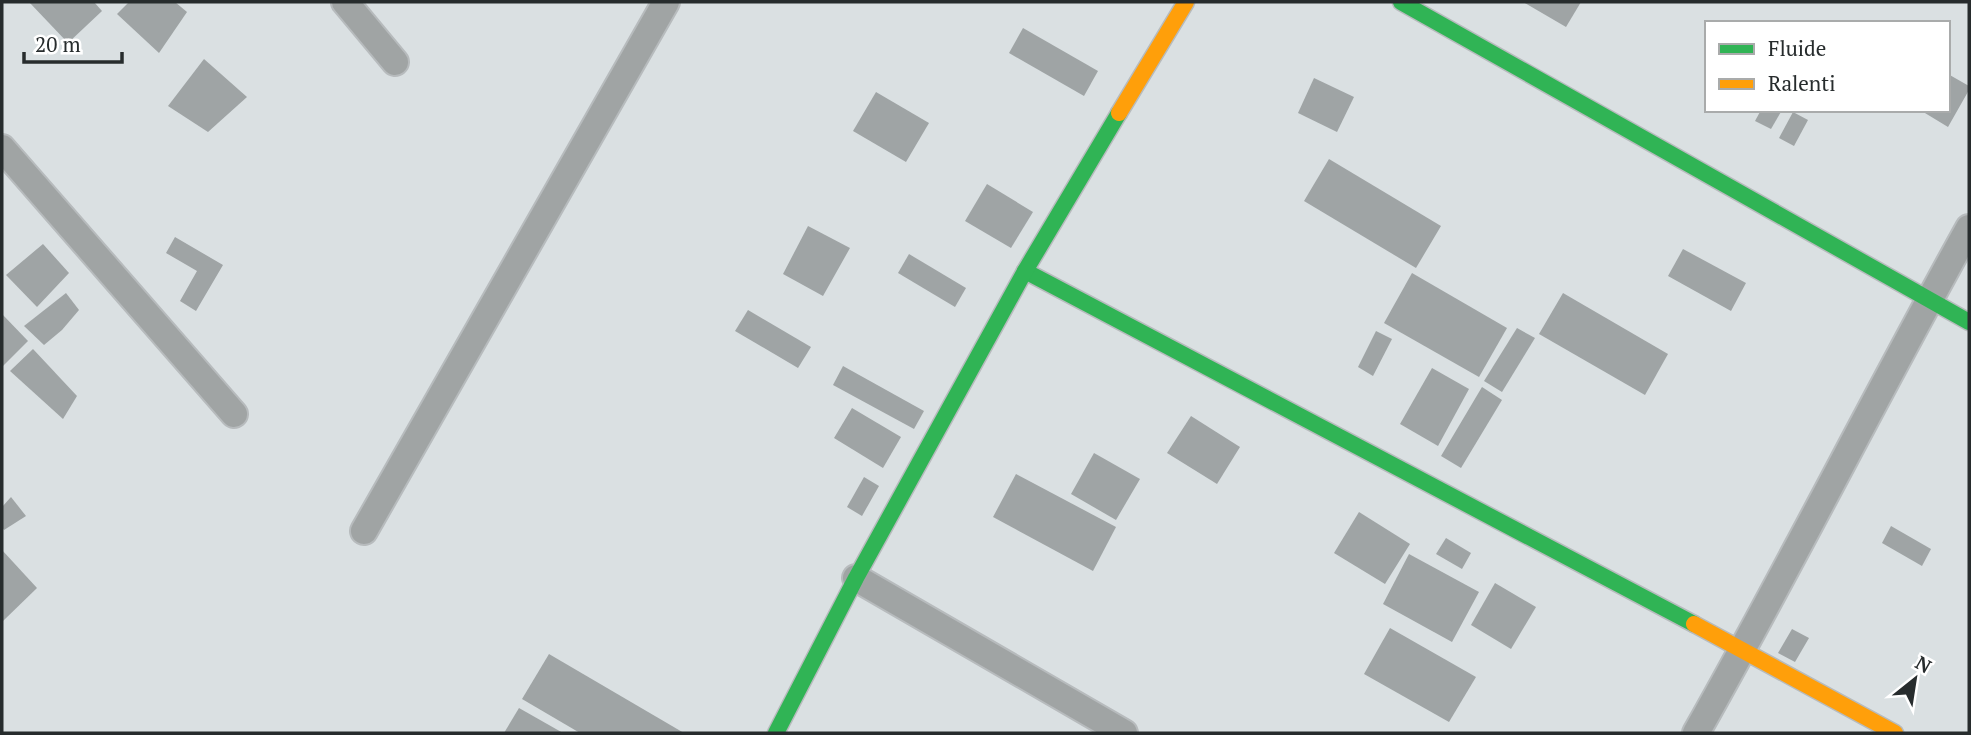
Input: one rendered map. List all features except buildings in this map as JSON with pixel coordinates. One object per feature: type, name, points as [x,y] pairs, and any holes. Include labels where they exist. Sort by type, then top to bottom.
[{"type":"street","points":[[345,2],[395,62]]},
{"type":"street","points":[[364,531],[666,2]]},
{"type":"street","points":[[776,733],[856,578],[1025,271],[1186,2]]},
{"type":"street","points":[[1401,2],[1969,322]]},
{"type":"street","points":[[2,148],[234,414]]},
{"type":"street","points":[[1696,733],[1969,228]]},
{"type":"street","points":[[1025,271],[1895,733]]},
{"type":"street","points":[[856,578],[1124,733]]},
{"type":"traffic: fast","points":[[1401,2],[1969,322]]},
{"type":"traffic: fast","points":[[776,733],[856,578],[1025,271],[1119,113]]},
{"type":"traffic: fast","points":[[1025,271],[1694,624]]},
{"type":"traffic: slow","points":[[1119,113],[1186,2]]},
{"type":"traffic: slow","points":[[1694,624],[1895,733]]}]
